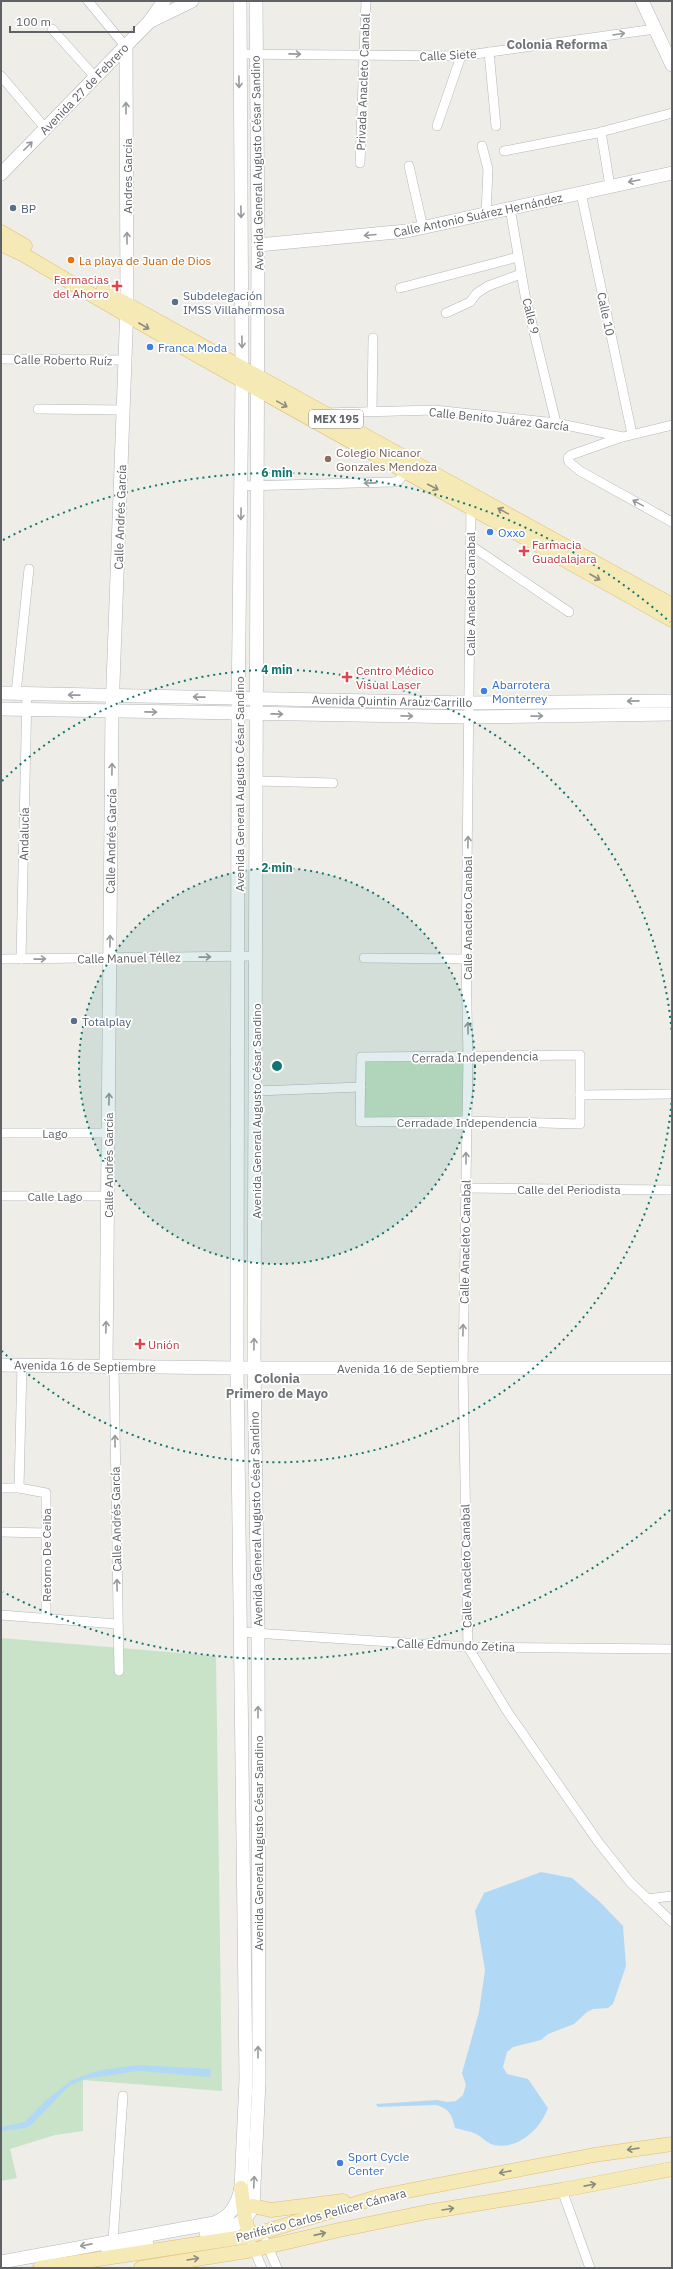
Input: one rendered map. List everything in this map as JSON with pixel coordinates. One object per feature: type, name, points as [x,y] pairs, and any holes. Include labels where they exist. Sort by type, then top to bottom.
[{"type":"main road","name":"Avenida 27 de Febrero","points":[[1,174],[126,47],[149,22],[164,1]]},
{"type":"main road","points":[[149,22],[192,1]]},
{"type":"main road","name":"Avenida General Augusto César Sandino","points":[[232,2212],[238,2203],[241,2188],[246,2080],[237,1368],[239,956],[238,698],[242,382],[239,54],[240,1]]},
{"type":"main road","name":"Avenida General Augusto César Sandino","points":[[245,2219],[253,2206],[258,2082],[258,1633],[254,1368],[258,698],[258,245],[256,1]]},
{"type":"main road","points":[[642,1],[672,65]]},
{"type":"main road","name":"Andres García","points":[[126,47],[127,311]]},
{"type":"main road","name":"Calle Antonio Suárez Hernández","points":[[258,245],[391,233],[423,228],[672,173]]},
{"type":"main road","name":"MEX 195","points":[[1,232],[242,382],[257,383],[325,413],[672,620]]},
{"type":"main road","name":"MEX 195","points":[[1,244],[127,311],[242,367],[257,383],[405,473],[471,500],[672,605]]},
{"type":"main road","name":"Calle Andrés García","points":[[110,1366],[108,1133],[112,711],[127,311]]},
{"type":"main road","name":"Avenida Quintin Arauz Carrillo","points":[[1,693],[469,703],[672,701]]},
{"type":"main road","name":"Avenida Quintin Arauz Carrillo","points":[[1,708],[469,717],[672,714]]},
{"type":"main road","name":"Avenida 16 de Septiembre","points":[[1,1365],[237,1368],[672,1368]]},
{"type":"main road","name":"Periférico Carlos Pellicer Cámara","points":[[40,2268],[257,2234],[381,2196],[594,2155],[672,2144]]},
{"type":"main road","name":"Periférico Carlos Pellicer Cámara","points":[[140,2268],[260,2248],[427,2212],[672,2170]]},
{"type":"main road","points":[[241,2188],[245,2219],[257,2234]]},
{"type":"main road","points":[[253,2206],[271,2210],[381,2196]]},
{"type":"main road","name":"Periférico Carlos Pellicer Cámara","points":[[1,2262],[113,2240],[214,2223],[224,2219],[232,2212]]},
{"type":"main road","name":"Periférico Carlos Pellicer Cámara","points":[[34,2268],[112,2250],[219,2231],[233,2226],[245,2219]]},
{"type":"street","points":[[88,1],[126,47]]},
{"type":"street","name":"Privada Anacleto Canabal","points":[[360,163],[366,1]]},
{"type":"street","points":[[52,29],[96,78]]},
{"type":"street","name":"Calle Siete","points":[[239,54],[461,56],[655,29]]},
{"type":"street","points":[[489,52],[496,126]]},
{"type":"street","points":[[437,126],[461,56]]},
{"type":"street","points":[[1,76],[46,128]]},
{"type":"street","points":[[504,151],[601,132],[672,113]]},
{"type":"street","points":[[601,132],[610,186]]},
{"type":"street","points":[[482,146],[488,169],[486,214]]},
{"type":"street","points":[[409,166],[423,228]]},
{"type":"street","name":"Calle 10","points":[[581,193],[627,436]]},
{"type":"street","name":"Calle 9","points":[[510,208],[521,274],[556,423]]},
{"type":"street","points":[[400,288],[518,257]]},
{"type":"street","points":[[446,313],[470,302],[475,295],[488,286],[521,274]]},
{"type":"street","points":[[372,411],[373,338]]},
{"type":"street","name":"Calle Roberto Ruíz","points":[[1,359],[125,360]]},
{"type":"street","points":[[38,409],[124,410]]},
{"type":"street","name":"Calle Benito Juárez García","points":[[325,413],[434,410],[556,423],[627,436],[672,425]]},
{"type":"street","points":[[627,436],[571,455],[568,458],[569,462],[580,471],[672,522]]},
{"type":"street","points":[[241,486],[393,482],[398,481],[405,473]]},
{"type":"street","name":"Calle Anacleto Canabal","points":[[468,1647],[463,1369],[468,1058],[466,959],[471,500]]},
{"type":"street","points":[[470,545],[569,612]]},
{"type":"street","name":"Andalucía","points":[[21,959],[26,709],[22,693],[29,569]]},
{"type":"street","points":[[257,781],[333,783]]},
{"type":"street","name":"Calle Manuel Téllez","points":[[1,959],[257,956]]},
{"type":"street","points":[[364,958],[466,959]]},
{"type":"street","name":"Cerrada Independencia","points":[[360,1087],[361,1057],[468,1058],[580,1055],[580,1095]]},
{"type":"street","points":[[256,1091],[360,1087]]},
{"type":"street","name":"Cerradade Independencia","points":[[360,1087],[360,1122],[466,1121],[580,1124],[580,1095]]},
{"type":"street","points":[[580,1095],[672,1094]]},
{"type":"street","name":"Lago","points":[[1,1133],[108,1133]]},
{"type":"street","name":"Calle del Periodista","points":[[466,1188],[672,1190]]},
{"type":"street","name":"Calle Lago","points":[[1,1196],[108,1196]]},
{"type":"street","points":[[1,1488],[19,1488],[22,1365]]},
{"type":"street","name":"Calle Andrés García","points":[[110,1366],[119,1671]]},
{"type":"street","name":"Retorno De Ceiba","points":[[19,1488],[46,1493],[46,1618]]},
{"type":"street","points":[[1,1532],[46,1533]]},
{"type":"street","points":[[1,1615],[117,1624]]},
{"type":"street","name":"Calle Edmundo Zetina","points":[[240,1632],[468,1647],[672,1649]]},
{"type":"street","points":[[468,1647],[508,1711],[571,1804],[630,1882],[672,1922]]},
{"type":"street","points":[[647,1899],[672,1896]]},
{"type":"street","points":[[113,2240],[123,2096]]},
{"type":"street","points":[[562,2190],[590,2268]]},
{"type":"street","points":[[257,2234],[262,2268]]},
{"type":"street","points":[[257,2234],[260,2248],[277,2268]]},
{"type":"green space","points":[[361,1057],[468,1058],[466,1121],[360,1122]]},
{"type":"green space","points":[[1,1638],[216,1656],[222,2091],[83,2080],[83,2131],[55,2135],[10,2149],[17,2178],[1,2181]]},
{"type":"water","points":[[541,1872],[572,1878],[600,1902],[623,1926],[626,1966],[613,2004],[608,2008],[593,2009],[587,2012],[574,2024],[548,2034],[541,2040],[513,2047],[507,2052],[503,2067],[507,2074],[528,2079],[548,2108],[545,2116],[528,2136],[520,2141],[503,2146],[494,2145],[474,2133],[455,2128],[450,2113],[444,2108],[436,2105],[378,2107],[376,2104],[437,2100],[447,2102],[456,2101],[463,2095],[466,2085],[462,2073],[479,2012],[485,1970],[475,1911],[484,1893]]},
{"type":"water","points":[[138,2065],[211,2069],[210,2077],[139,2071],[84,2079],[69,2086],[30,2126],[1,2131],[1,2127],[25,2122],[45,2101],[72,2080],[96,2071]]},
{"type":"place","name":"BP","points":[[13,208]]},
{"type":"place","name":"La playa de Juan de Dios","points":[[71,260]]},
{"type":"place","name":"Farmacias del Ahorro","points":[[117,286]]},
{"type":"place","name":"Subdelegación IMSS Villahermosa","points":[[175,302]]},
{"type":"place","name":"Franca Moda","points":[[150,347]]},
{"type":"place","name":"Colegio Nicanor Gonzales Mendoza","points":[[328,459]]},
{"type":"place","name":"Oxxo","points":[[490,532]]},
{"type":"place","name":"Farmacia Guadalajara","points":[[524,551]]},
{"type":"place","name":"Centro Médico Visual Laser","points":[[347,677]]},
{"type":"place","name":"Abarrotera Monterrey","points":[[484,691]]},
{"type":"place","name":"Totalplay","points":[[74,1021]]},
{"type":"place","name":"Unión","points":[[140,1344]]},
{"type":"place","name":"Sport Cycle Center","points":[[340,2163]]},
{"type":"district","name":"Colonia Reforma","points":[[557,44]]},
{"type":"district","name":"Colonia Primero de Mayo","points":[[277,1386]]}]
